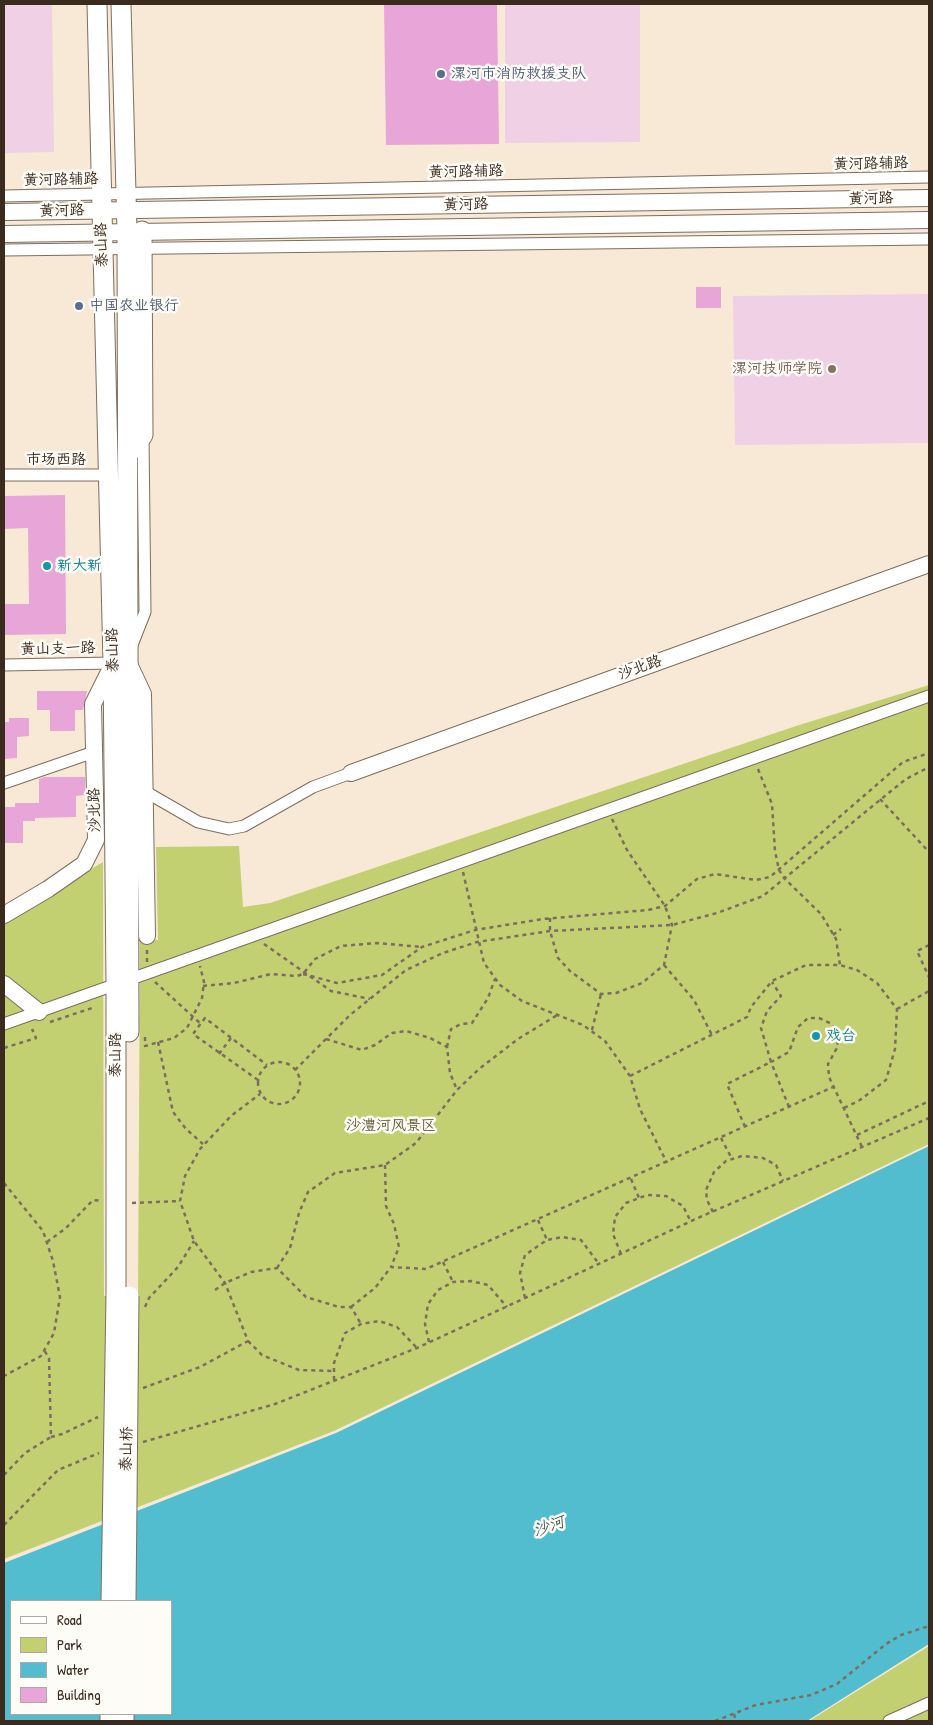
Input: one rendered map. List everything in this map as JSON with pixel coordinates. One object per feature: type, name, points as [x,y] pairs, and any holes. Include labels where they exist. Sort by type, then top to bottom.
[{"type":"main road","name":"泰山路","points":[[97,4],[108,474],[124,660]]},
{"type":"main road","name":"泰山路","points":[[121,4],[126,202],[135,239],[124,660],[134,977],[129,1203],[122,1296]]},
{"type":"main road","name":"黄河路","points":[[4,212],[101,202],[929,198]]},
{"type":"main road","name":"黄河路","points":[[4,234],[102,240],[929,220]]},
{"type":"main road","points":[[128,454],[143,435],[135,239]]},
{"type":"main road","name":"沙北路","points":[[350,772],[929,564]]},
{"type":"main road","points":[[124,660],[143,694],[147,936]]},
{"type":"main road","name":"沙北路","points":[[4,915],[48,889],[84,864],[96,840],[93,704],[124,660]]},
{"type":"main road","name":"泰山路","points":[[122,1296],[134,977]]},
{"type":"main road","points":[[4,984],[39,1012]]},
{"type":"main road","name":"泰山桥","points":[[111,1600],[122,1296]]},
{"type":"main road","name":"泰山桥","points":[[122,1296],[126,1600]]},
{"type":"street","name":"黄河路辅路","points":[[126,202],[929,177]]},
{"type":"street","name":"黄河路辅路","points":[[4,196],[101,202]]},
{"type":"street","points":[[135,239],[929,239]]},
{"type":"street","points":[[4,250],[102,240]]},
{"type":"street","points":[[124,660],[145,612],[143,435]]},
{"type":"street","name":"市场西路","points":[[4,475],[108,474]]},
{"type":"street","name":"黄山支一路","points":[[4,665],[124,660]]},
{"type":"street","points":[[4,1024],[196,954],[929,696]]},
{"type":"street","points":[[4,783],[94,752]]},
{"type":"street","points":[[146,792],[198,822],[229,829],[244,826],[313,787],[350,772]]},
{"type":"street","points":[[888,1721],[929,1703]]},
{"type":"path","points":[[303,974],[337,983],[382,976],[422,947],[475,930],[550,918],[648,910],[665,906],[697,879],[715,874],[756,880],[770,877],[904,762],[929,753]]},
{"type":"path","points":[[754,758],[772,804],[775,851],[779,870],[785,879],[821,914],[833,935],[840,965]]},
{"type":"path","points":[[296,1070],[326,1039],[370,999],[406,970],[443,953],[477,942],[550,932],[672,925],[717,913],[763,896],[880,799],[906,779],[929,767]]},
{"type":"path","points":[[880,799],[929,852]]},
{"type":"path","points":[[550,918],[550,932],[558,958],[570,971],[601,994],[616,993],[642,983],[664,965],[672,925],[665,906],[627,850],[607,809]]},
{"type":"path","points":[[460,861],[477,942],[484,963],[495,978],[522,1001],[559,1014],[592,1030],[605,1041],[630,1076],[640,1109],[667,1163]]},
{"type":"path","points":[[833,935],[841,929]]},
{"type":"path","points":[[252,935],[303,974],[331,991],[370,999]]},
{"type":"path","points":[[147,936],[134,977],[201,1024]]},
{"type":"path","points":[[203,986],[234,983],[271,974],[297,976],[303,974],[315,959],[341,946],[377,943],[422,947]]},
{"type":"path","points":[[929,945],[917,951],[929,977]]},
{"type":"path","points":[[145,1028],[145,1046],[174,1038],[187,1028],[194,1018],[202,998],[203,986],[196,954]]},
{"type":"path","points":[[664,965],[694,1000],[712,1035]]},
{"type":"path","points":[[630,1076],[747,1017],[751,1007],[772,981],[806,965],[840,965],[857,970],[878,983],[897,1009],[895,1049],[886,1080],[860,1100],[844,1108]]},
{"type":"path","points":[[457,1090],[450,1073],[447,1047],[451,1029],[461,1024],[472,1023],[488,998],[495,978]]},
{"type":"path","points":[[772,981],[781,996],[767,1011],[761,1028],[770,1062],[789,1107]]},
{"type":"path","points":[[897,1009],[929,991]]},
{"type":"path","points":[[592,1030],[601,994]]},
{"type":"path","points":[[214,1290],[225,1282],[251,1272],[277,1268],[290,1248],[299,1213],[308,1192],[335,1173],[385,1165],[416,1143],[457,1090],[479,1069],[518,1039],[559,1014]]},
{"type":"path","points":[[258,1080],[193,1034],[205,1018],[267,1065]]},
{"type":"path","points":[[745,1127],[727,1084],[789,1052],[798,1027],[808,1018],[819,1018],[832,1024],[835,1030],[838,1046],[828,1064],[829,1077],[862,1147]]},
{"type":"path","points":[[4,1048],[36,1038],[32,1029]]},
{"type":"path","points":[[326,1039],[362,1050],[375,1045],[392,1034],[406,1031],[430,1038],[447,1047]]},
{"type":"path","points":[[219,1054],[231,1038]]},
{"type":"path","points":[[158,1042],[173,1112],[186,1129],[204,1145]]},
{"type":"path","points":[[279,1062],[291,1065],[296,1070],[300,1081],[300,1088],[298,1094],[288,1102],[282,1104],[270,1102],[260,1094],[258,1080],[267,1065],[279,1062]]},
{"type":"path","points":[[391,1267],[426,1269],[667,1163],[833,1087]]},
{"type":"path","points":[[260,1094],[230,1116],[204,1145],[185,1176],[180,1201],[194,1241],[225,1282],[248,1341],[262,1356],[299,1370],[333,1372]]},
{"type":"path","points":[[856,1135],[929,1101]]},
{"type":"path","points":[[138,1444],[275,1404],[417,1348],[713,1212],[929,1118]]},
{"type":"path","points":[[722,1138],[732,1159]]},
{"type":"path","points":[[713,1212],[707,1200],[706,1190],[714,1172],[726,1161],[742,1156],[763,1158],[776,1165],[783,1181]]},
{"type":"path","points":[[277,1268],[306,1297],[339,1307],[351,1307],[375,1288],[391,1267],[398,1247],[394,1224],[386,1206],[385,1165]]},
{"type":"path","points":[[631,1179],[640,1198]]},
{"type":"path","points":[[4,1183],[43,1231],[60,1298],[54,1333],[41,1356],[4,1376]]},
{"type":"path","points":[[621,1254],[613,1234],[615,1217],[626,1203],[647,1195],[666,1196],[683,1206],[691,1222]]},
{"type":"path","points":[[47,1242],[66,1228],[93,1200]]},
{"type":"path","points":[[129,1203],[180,1201]]},
{"type":"path","points":[[538,1220],[547,1240]]},
{"type":"path","points":[[526,1298],[520,1273],[526,1255],[547,1240],[562,1237],[581,1240],[599,1265]]},
{"type":"path","points":[[143,1313],[149,1298],[178,1268],[194,1241]]},
{"type":"path","points":[[443,1262],[453,1282]]},
{"type":"path","points":[[429,1342],[425,1324],[428,1304],[438,1290],[453,1282],[471,1281],[488,1285],[507,1307]]},
{"type":"path","points":[[351,1307],[360,1324]]},
{"type":"path","points":[[334,1380],[333,1372],[338,1349],[345,1333],[360,1324],[380,1321],[397,1327],[417,1348]]},
{"type":"path","points":[[142,1379],[142,1388],[200,1366],[248,1341]]},
{"type":"path","points":[[44,1350],[49,1358],[51,1437]]},
{"type":"path","points":[[4,1474],[25,1453],[51,1437],[62,1434],[101,1415]]},
{"type":"path","points":[[4,1524],[58,1470],[103,1452]]},
{"type":"path","points":[[716,1721],[756,1705],[811,1695],[837,1684],[886,1644],[901,1635],[929,1626]]},
{"type":"path","points":[[734,1714],[736,1721]]},
{"type":"shaded area","points":[[4,4],[52,4],[54,152],[4,153]]},
{"type":"shaded area","points":[[505,4],[640,4],[640,142],[505,143]]},
{"type":"shaded area","name":"漯河技师学院","points":[[929,294],[929,443],[735,445],[733,296]]},
{"type":"green space","name":"沙澧河风景区","points":[[929,685],[929,1144],[334,1431],[4,1559],[4,920],[103,862],[104,1296],[138,1297],[140,939],[158,940],[156,847],[239,846],[243,907],[270,903],[796,726]]},
{"type":"green space","points":[[929,1646],[929,1721],[809,1721]]},
{"type":"water","name":"沙河","points":[[929,1146],[929,1644],[807,1721],[4,1721],[4,1563],[336,1433]]},
{"type":"building","name":"漯河市消防救援支队","points":[[384,4],[497,4],[499,144],[386,145]]},
{"type":"building","points":[[696,287],[721,287],[721,308],[696,308]]},
{"type":"building","name":"新大新","points":[[65,495],[66,634],[4,635],[4,604],[29,604],[28,528],[4,529],[4,496]]},
{"type":"building","points":[[37,691],[87,691],[83,710],[75,710],[75,731],[50,731],[50,710],[37,710]]},
{"type":"building","points":[[9,718],[29,718],[29,736],[17,737],[17,758],[4,759],[4,722],[9,722]]},
{"type":"building","points":[[44,777],[85,777],[85,795],[76,796],[76,817],[35,818],[35,821],[23,821],[23,843],[4,843],[4,807],[15,807],[15,803],[39,803],[39,779]]},
{"type":"place","name":"漯河市消防救援支队","points":[[441,74]]},
{"type":"place","name":"中国农业银行","points":[[79,306]]},
{"type":"place","name":"漯河技师学院","points":[[832,369]]},
{"type":"place","name":"新大新","points":[[47,566]]},
{"type":"place","name":"戏台","points":[[816,1036]]}]
